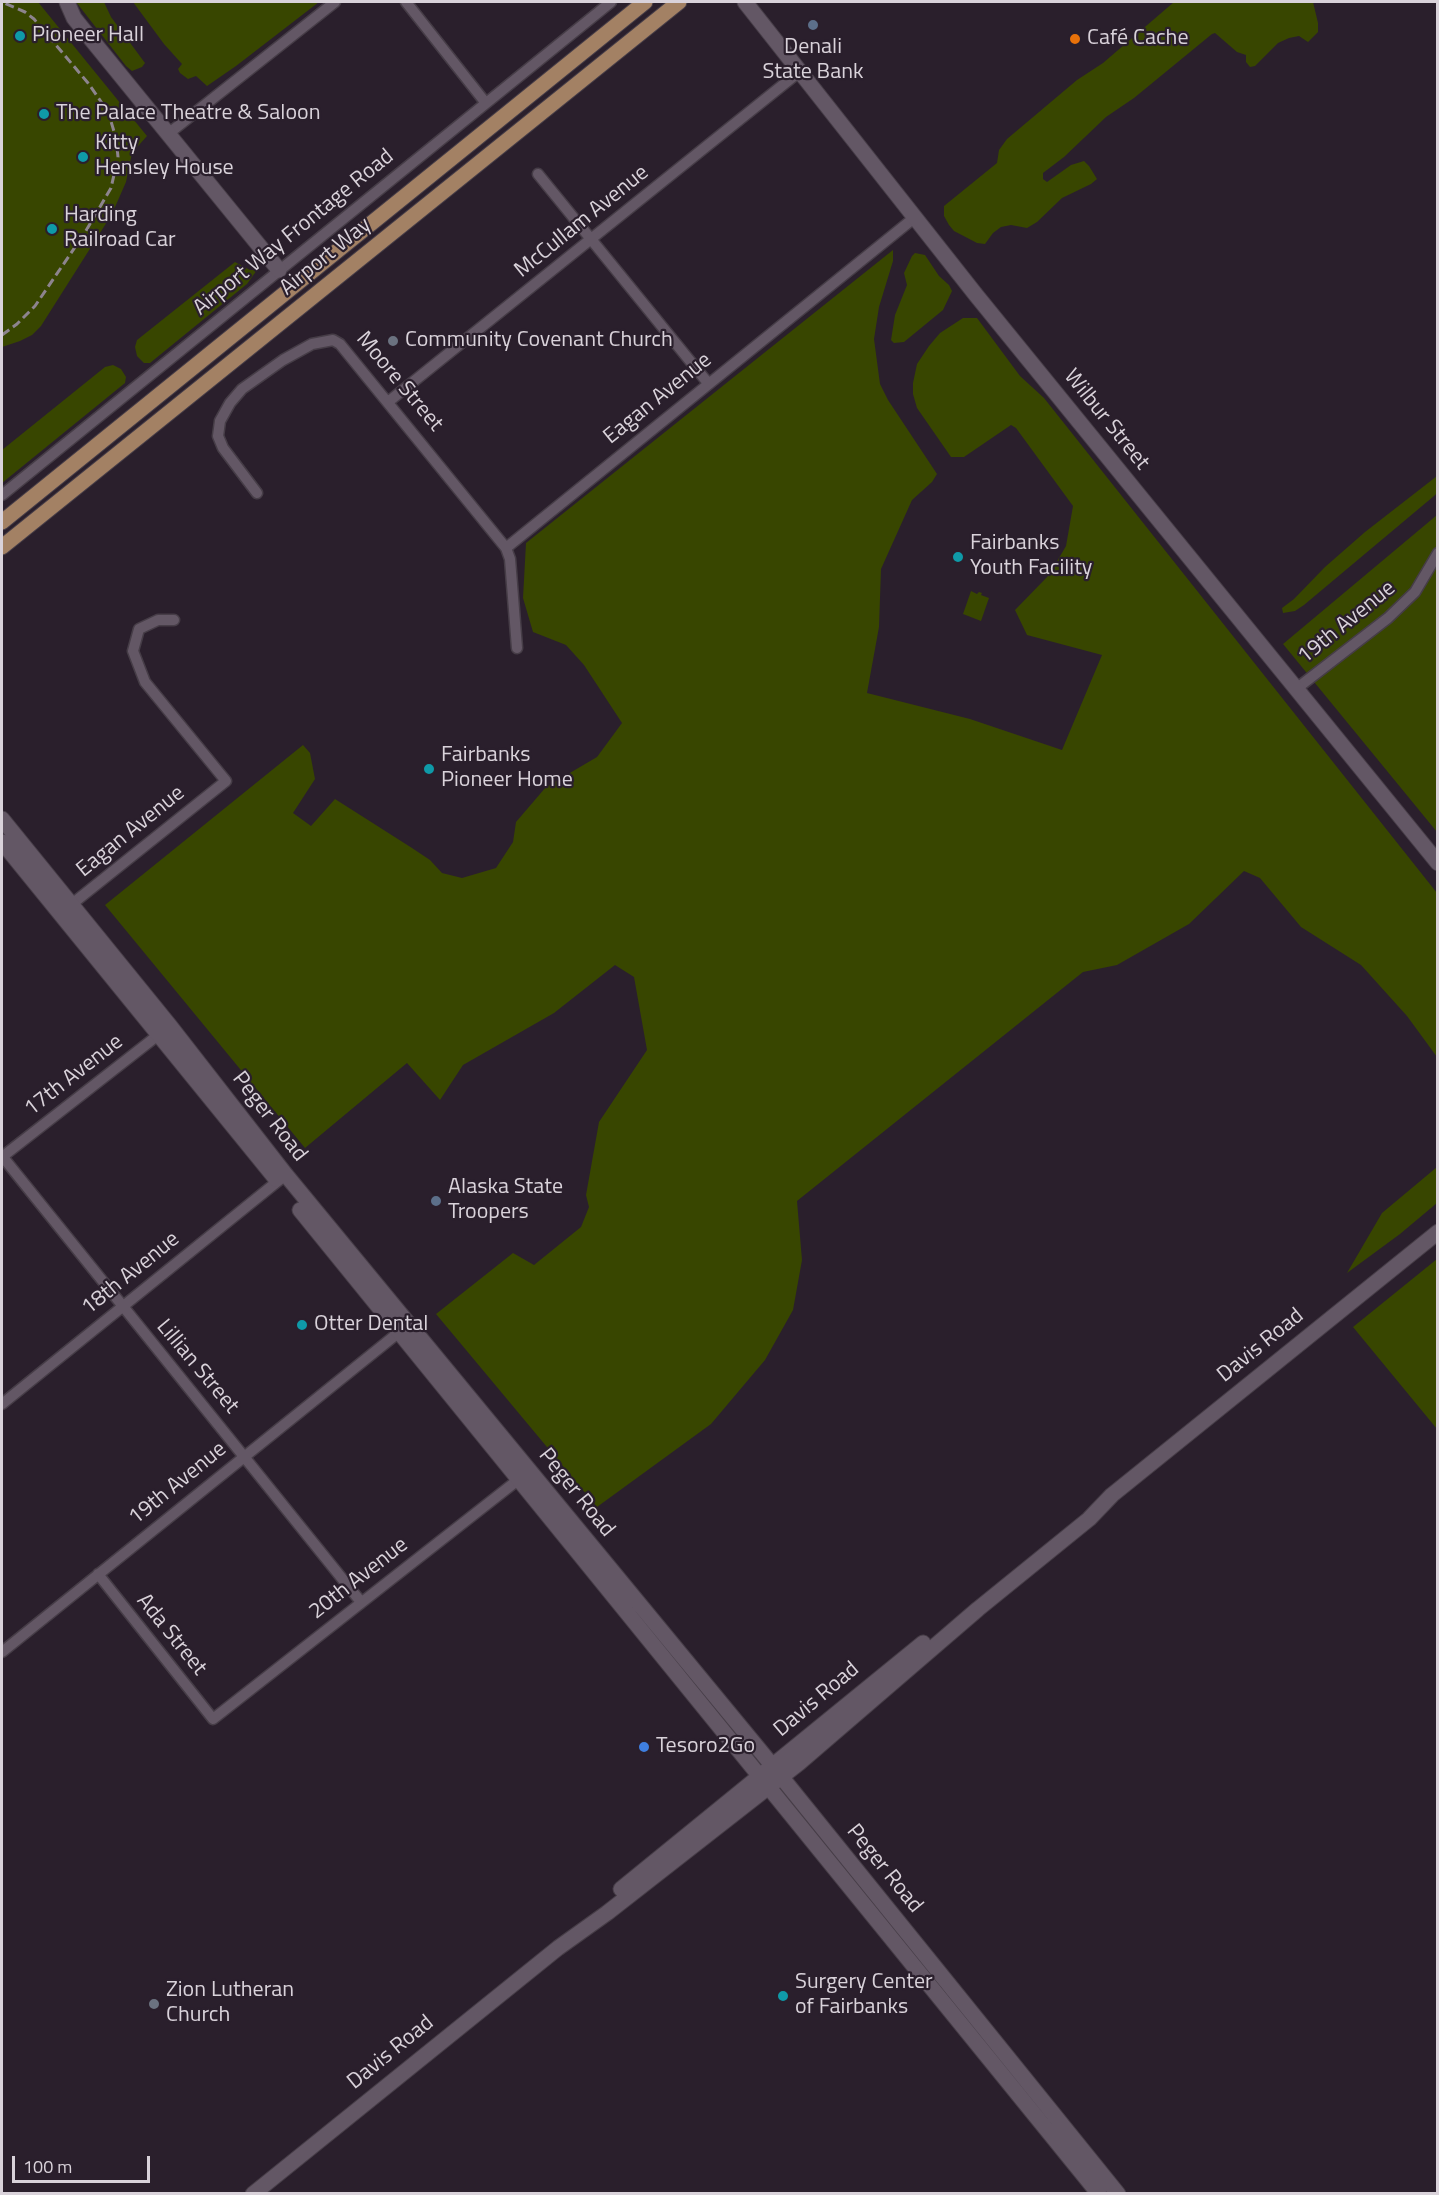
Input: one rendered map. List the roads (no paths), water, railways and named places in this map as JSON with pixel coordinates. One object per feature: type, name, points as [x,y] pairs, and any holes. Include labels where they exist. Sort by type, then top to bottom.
[{"type":"main road","name":"Airport Way","points":[[2,522],[645,2]]},
{"type":"main road","name":"Airport Way","points":[[2,547],[679,2]]},
{"type":"street","points":[[67,2],[82,28],[279,270]]},
{"type":"street","points":[[168,134],[335,2]]},
{"type":"street","points":[[406,2],[485,102]]},
{"type":"street","name":"Airport Way Frontage Road","points":[[2,495],[610,2]]},
{"type":"street","name":"Wilbur Street","points":[[745,2],[914,218],[1437,863]]},
{"type":"street","name":"McCullam Avenue","points":[[388,402],[799,72]]},
{"type":"street","points":[[538,174],[708,383]]},
{"type":"street","name":"Eagan Avenue","points":[[506,548],[914,218]]},
{"type":"street","name":"Moore Street","points":[[257,493],[223,448],[218,436],[220,421],[230,402],[242,389],[283,360],[312,344],[333,340],[340,344],[506,548]]},
{"type":"street","points":[[506,548],[510,559],[517,648]]},
{"type":"street","name":"19th Avenue","points":[[1296,689],[1388,618],[1415,592],[1437,553]]},
{"type":"street","name":"Eagan Avenue","points":[[66,909],[226,781],[145,682],[133,651],[139,629],[158,620],[174,620]]},
{"type":"street","name":"Peger Road","points":[[2,819],[66,909],[282,1178],[770,1776],[1118,2193]]},
{"type":"street","name":"Peger Road","points":[[2,842],[66,909]]},
{"type":"street","name":"17th Avenue","points":[[2,1157],[164,1031]]},
{"type":"street","name":"Lillian Street","points":[[2,1157],[362,1602]]},
{"type":"street","name":"18th Avenue","points":[[2,1404],[282,1178]]},
{"type":"street","name":"Davis Road","points":[[253,2193],[558,1948],[601,1906],[770,1776],[1089,1519],[1112,1495],[1437,1232]]},
{"type":"street","name":"19th Avenue","points":[[2,1652],[404,1328]]},
{"type":"street","name":"20th Avenue","points":[[213,1719],[524,1475]]},
{"type":"street","name":"Ada Street","points":[[98,1574],[213,1719]]},
{"type":"street","name":"Peger Road","points":[[770,1776],[1099,2193]]},
{"type":"railway","points":[[2,2],[25,12],[34,19],[88,83],[110,118],[116,138],[118,157],[111,188],[84,234],[35,306],[2,335]]},
{"type":"place","name":"Denali State Bank","points":[[813,25]]},
{"type":"place","name":"Pioneer Hall","points":[[20,36]]},
{"type":"place","name":"Café Cache","points":[[1075,39]]},
{"type":"place","name":"The Palace Theatre & Saloon","points":[[44,114]]},
{"type":"place","name":"Kitty Hensley House","points":[[83,157]]},
{"type":"place","name":"Harding Railroad Car","points":[[52,229]]},
{"type":"place","name":"Community Covenant Church","points":[[393,341]]},
{"type":"place","name":"Fairbanks Youth Facility","points":[[958,557]]},
{"type":"place","name":"Fairbanks Pioneer Home","points":[[429,769]]},
{"type":"place","name":"Alaska State Troopers","points":[[436,1201]]},
{"type":"place","name":"Otter Dental","points":[[302,1325]]},
{"type":"place","name":"Tesoro2Go","points":[[644,1747]]},
{"type":"place","name":"Surgery Center of Fairbanks","points":[[783,1996]]},
{"type":"place","name":"Zion Lutheran Church","points":[[154,2004]]}]
